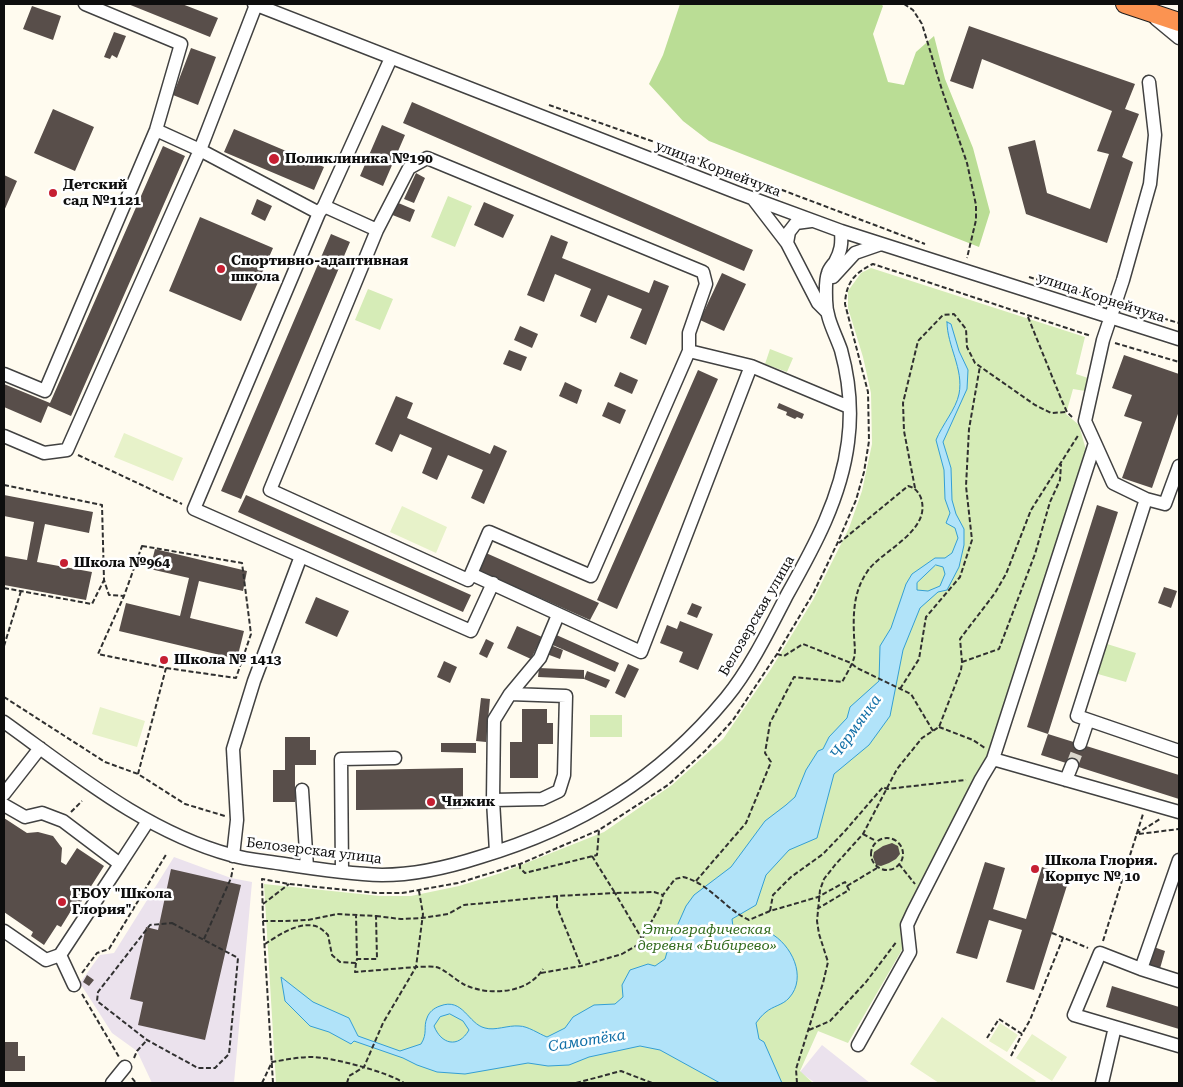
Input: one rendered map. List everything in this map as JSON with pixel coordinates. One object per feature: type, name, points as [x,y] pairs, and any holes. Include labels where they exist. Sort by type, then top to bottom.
[{"type":"highway","points":[[1125,4],[1179,22]]},
{"type":"street","points":[[4,374],[45,392],[156,130],[181,44],[85,4]]},
{"type":"street","points":[[4,436],[44,453],[67,450],[200,150],[255,4]]},
{"type":"street","name":"улица Корнейчука","points":[[255,4],[841,231],[1179,339]]},
{"type":"street","points":[[1146,11],[1168,27],[1179,38]]},
{"type":"street","points":[[391,58],[322,209],[194,509],[471,631],[493,583]]},
{"type":"street","points":[[1149,82],[1154,135],[1150,184],[1123,280],[1103,340],[1084,424],[1113,483],[1146,499],[1165,504],[1179,466]]},
{"type":"street","points":[[156,130],[322,209],[377,230]]},
{"type":"street","points":[[427,158],[702,272],[706,284],[689,333],[688,351],[591,576],[488,532],[468,580],[270,490],[377,230],[409,168],[427,158]]},
{"type":"street","name":"Белозерская улица","points":[[753,198],[787,243],[818,304],[827,312]]},
{"type":"street","points":[[787,243],[789,232],[796,223],[812,220]]},
{"type":"street","name":"Белозерская улица","points":[[4,722],[97,789],[148,821],[190,842],[233,856],[342,872],[405,873],[465,862],[552,831],[582,818],[609,802],[651,772],[687,741],[728,695],[762,644],[813,548],[833,505],[842,474],[848,442],[850,407],[846,372],[841,351],[827,312],[828,273],[840,252],[842,245],[841,231]]},
{"type":"street","points":[[827,288],[833,276],[855,253],[880,244]]},
{"type":"street","points":[[688,351],[751,366],[850,407]]},
{"type":"street","points":[[471,574],[641,652],[751,366]]},
{"type":"street","points":[[858,1045],[910,952],[907,925],[994,756],[1095,443]]},
{"type":"street","points":[[1146,499],[1077,716],[1179,751]]},
{"type":"street","points":[[233,856],[237,820],[233,749],[254,681],[301,556]]},
{"type":"street","points":[[496,852],[493,800],[494,720],[510,694],[540,658],[558,615]]},
{"type":"street","points":[[493,800],[542,799],[559,791],[564,775],[566,696],[510,694]]},
{"type":"street","points":[[1080,744],[1088,720]]},
{"type":"street","points":[[4,794],[40,748]]},
{"type":"street","points":[[994,756],[1066,780],[1176,811]]},
{"type":"street","points":[[342,872],[342,759],[395,758]]},
{"type":"street","points":[[1066,780],[1072,765]]},
{"type":"street","points":[[302,790],[307,868]]},
{"type":"street","points":[[4,805],[25,817],[42,813],[63,821],[120,864]]},
{"type":"street","points":[[4,931],[46,960],[60,956],[148,821]]},
{"type":"street","points":[[1141,969],[1179,860]]},
{"type":"street","points":[[1179,981],[1141,969],[1100,952],[1074,1015],[1179,1046]]},
{"type":"street","points":[[60,956],[74,985]]},
{"type":"street","points":[[1102,1083],[1115,1027]]},
{"type":"street","points":[[112,1083],[127,1069]]},
{"type":"path","points":[[904,4],[913,10],[922,24],[939,81],[967,162],[976,205],[976,220],[966,258]]},
{"type":"path","points":[[542,103],[663,145],[929,246]]},
{"type":"path","points":[[273,1083],[262,879],[289,884],[376,893],[402,893],[458,883],[520,864],[599,830],[668,784],[705,751],[733,720],[777,654],[814,592],[856,500],[864,472],[869,441],[868,392],[845,304],[845,291],[861,270],[873,264],[1028,317],[1179,362]]},
{"type":"path","points":[[1022,275],[1179,323]]},
{"type":"path","points":[[696,881],[746,823],[771,762],[765,753],[770,723],[794,677],[842,682],[854,658],[855,598],[867,571],[875,562],[900,543],[912,530],[921,515],[922,501],[915,488],[904,431],[903,403],[918,340],[943,315],[954,314],[966,329],[967,347],[975,363],[1035,405],[1051,413],[1067,412]]},
{"type":"path","points":[[797,1083],[796,1069],[824,982],[828,962],[819,934],[817,909],[818,898],[824,879],[863,834],[897,769],[910,751],[922,738],[938,727],[961,670],[960,639],[1006,574],[1031,510],[1084,424],[1067,412],[1028,317]]},
{"type":"path","points":[[900,689],[919,659],[926,617],[960,577],[972,540],[966,486],[968,429],[980,366]]},
{"type":"path","points":[[67,450],[194,509]]},
{"type":"path","points":[[962,662],[999,649],[1035,554],[1050,502],[1060,480],[1061,462]]},
{"type":"path","points":[[4,485],[102,505],[104,580],[109,595],[124,596]]},
{"type":"path","points":[[837,544],[908,486],[915,488]]},
{"type":"path","points":[[142,546],[242,563],[251,634],[236,678],[166,668],[98,654],[124,596],[142,546]]},
{"type":"path","points":[[4,588],[92,604],[104,580]]},
{"type":"path","points":[[4,646],[22,591]]},
{"type":"path","points":[[777,654],[784,656],[802,644],[851,663],[911,694],[933,731]]},
{"type":"path","points":[[138,774],[166,668]]},
{"type":"path","points":[[4,697],[105,762],[138,774],[185,804],[237,820]]},
{"type":"path","points":[[938,727],[973,740],[994,756]]},
{"type":"path","points":[[770,911],[773,896],[790,877],[823,854],[883,787],[887,789],[981,779]]},
{"type":"path","points":[[63,821],[82,801]]},
{"type":"path","points":[[1052,933],[1100,952],[1147,803]]},
{"type":"path","points":[[1136,834],[1176,811]]},
{"type":"path","points":[[1136,834],[1179,829]]},
{"type":"path","points":[[520,864],[520,868],[525,872],[597,855],[599,830]]},
{"type":"path","points":[[863,834],[876,842]]},
{"type":"path","points":[[883,839],[897,842],[903,854],[899,864],[891,870],[877,868],[873,863],[871,852],[876,842],[883,839]]},
{"type":"path","points":[[136,1083],[81,993],[74,985],[97,952],[109,949],[166,853]]},
{"type":"path","points":[[204,939],[231,878],[233,856]]},
{"type":"path","points":[[592,856],[642,939]]},
{"type":"path","points":[[899,864],[917,887]]},
{"type":"path","points":[[847,886],[877,868]]},
{"type":"path","points":[[541,973],[581,966],[622,954],[643,942],[642,939],[660,906],[663,896],[675,879],[683,877],[699,882],[740,916],[749,920],[770,911],[818,898],[844,882],[850,890],[817,909]]},
{"type":"path","points":[[262,904],[289,884]]},
{"type":"path","points":[[347,1083],[349,1076],[364,1067],[380,1029],[416,968],[423,914],[419,891]]},
{"type":"path","points":[[263,921],[308,920],[337,914],[400,919],[422,918],[448,914],[464,904],[615,893],[654,892],[663,896]]},
{"type":"path","points":[[557,896],[557,907],[581,966]]},
{"type":"path","points":[[356,915],[356,972],[438,966],[466,986],[491,992],[526,985],[541,973],[543,969]]},
{"type":"path","points":[[357,959],[377,959],[376,916]]},
{"type":"path","points":[[308,920],[308,926]]},
{"type":"path","points":[[172,922],[204,939],[238,958],[229,1054],[215,1068],[198,1068],[147,1040],[97,1001],[98,992],[150,924],[172,922]]},
{"type":"path","points":[[809,1030],[830,1021],[866,982],[907,925]]},
{"type":"path","points":[[265,944],[288,930],[308,926],[319,928],[328,935],[332,955],[340,962],[356,963]]},
{"type":"path","points":[[1011,1056],[1030,1020],[1063,938]]},
{"type":"path","points":[[987,1038],[999,1019],[1022,1034]]},
{"type":"path","points":[[127,1069],[137,1051],[147,1040]]},
{"type":"path","points":[[272,1062],[313,1057],[364,1067],[404,1083]]},
{"type":"path","points":[[262,1083],[272,1062]]},
{"type":"path","points":[[576,1083],[621,1071],[652,1083]]},
{"type":"path","points":[[588,1083],[591,1079]]},
{"type":"path","points":[[637,1083],[638,1079]]},
{"type":"shaded area","points":[[174,857],[231,878],[252,882],[234,1083],[152,1083],[137,1051],[112,1033],[80,983],[100,955],[114,953]]},
{"type":"shaded area","points":[[822,1045],[870,1083],[815,1083],[800,1072]]},
{"type":"green space","points":[[680,4],[881,4],[883,6],[873,34],[888,82],[904,85],[916,52],[934,36],[945,79],[973,148],[990,212],[979,247],[709,141],[683,121],[649,84],[663,55]]},
{"type":"green space","points":[[448,196],[472,206],[455,247],[431,237]]},
{"type":"green space","name":"Этнографическая деревня «Бибирево»","points":[[871,268],[1085,337],[1076,374],[1088,378],[1085,391],[1073,389],[1066,414],[1079,425],[1086,450],[992,751],[906,917],[903,948],[848,1043],[818,1031],[800,1071],[813,1083],[276,1083],[264,884],[380,896],[411,896],[459,886],[501,873],[604,832],[672,785],[723,739],[771,669],[813,600],[849,528],[862,491],[872,444],[871,393],[863,357],[848,308],[848,291],[861,273]]},
{"type":"green space","points":[[368,289],[393,299],[380,330],[355,320]]},
{"type":"green space","points":[[770,349],[793,358],[787,372],[765,364]]},
{"type":"green space","points":[[124,433],[183,458],[173,481],[114,457]]},
{"type":"green space","points":[[402,506],[447,527],[436,553],[390,532]]},
{"type":"green space","points":[[1107,644],[1136,653],[1126,682],[1098,674]]},
{"type":"green space","points":[[100,707],[145,721],[137,747],[92,734]]},
{"type":"green space","points":[[590,715],[622,715],[622,737],[590,737]]},
{"type":"green space","points":[[942,1017],[1036,1081],[1034,1083],[939,1083],[910,1064]]},
{"type":"green space","points":[[1000,1023],[1018,1035],[1007,1052],[989,1041]]},
{"type":"green space","points":[[1032,1034],[1067,1057],[1052,1081],[1016,1058]]},
{"type":"water","points":[[947,322],[951,324],[959,351],[968,370],[967,389],[943,442],[951,468],[952,500],[956,514],[964,529],[964,545],[959,567],[947,590],[938,592],[920,608],[903,650],[890,716],[869,745],[834,774],[817,838],[789,850],[766,875],[756,905],[732,919],[733,927],[737,929],[765,931],[778,938],[790,953],[797,971],[797,981],[789,998],[766,1012],[756,1023],[759,1039],[764,1042],[782,1083],[720,1083],[660,1050],[640,1046],[589,1057],[569,1065],[548,1066],[528,1063],[465,1074],[437,1072],[354,1041],[351,1044],[329,1032],[310,1026],[285,1001],[281,977],[313,1002],[349,1018],[358,1036],[400,1051],[421,1044],[429,1014],[432,1010],[448,1004],[460,1008],[479,1026],[485,1028],[522,1026],[547,1037],[565,1028],[573,1017],[594,1005],[615,1004],[623,997],[622,985],[630,970],[648,964],[655,966],[665,959],[670,942],[686,906],[694,895],[731,867],[765,821],[795,797],[806,770],[818,751],[823,749],[829,737],[847,718],[850,707],[879,681],[880,646],[891,628],[906,584],[912,574],[935,558],[945,558],[952,553],[958,538],[955,528],[946,523],[950,513],[945,499],[944,470],[936,440],[955,405],[960,385]],"holes":[[[936,565],[943,567],[945,574],[940,586],[928,591],[917,590],[917,583]],[[450,1014],[463,1021],[469,1030],[465,1036],[455,1042],[450,1042],[441,1037],[434,1026],[440,1017]]]},
{"type":"building","points":[[128,4],[182,4],[218,18],[210,37]]},
{"type":"building","points":[[32,6],[61,16],[53,40],[23,29]]},
{"type":"building","points":[[969,26],[1135,84],[1125,109],[1139,114],[1122,157],[1133,162],[1107,243],[1026,214],[1008,147],[1035,140],[1047,193],[1090,209],[1109,154],[1097,151],[1112,111],[982,59],[973,89],[950,81]]},
{"type":"building","points":[[114,32],[126,36],[117,58],[112,55],[110,59],[104,57]]},
{"type":"building","points":[[191,48],[216,57],[198,105],[173,95]]},
{"type":"building","points":[[412,102],[753,250],[744,271],[403,123]]},
{"type":"building","points":[[53,109],[94,127],[75,171],[34,153]]},
{"type":"building","points":[[382,125],[405,135],[383,186],[360,176]]},
{"type":"building","name":"Поликлиника №190","points":[[234,129],[324,167],[314,190],[224,152]]},
{"type":"building","points":[[163,146],[185,156],[71,416],[48,406],[41,423],[4,407],[4,384],[50,403]]},
{"type":"building","points":[[416,173],[425,178],[414,203],[404,199]]},
{"type":"building","points":[[4,175],[17,181],[4,211]]},
{"type":"building","points":[[257,199],[272,206],[265,221],[251,214]]},
{"type":"building","points":[[396,202],[415,210],[410,222],[390,214]]},
{"type":"building","points":[[484,202],[514,215],[503,238],[474,225]]},
{"type":"building","name":"Спортивно-адаптивная школа","points":[[200,217],[273,248],[241,321],[169,291]]},
{"type":"building","points":[[331,234],[350,242],[241,499],[221,491]]},
{"type":"building","points":[[551,235],[568,242],[562,258],[649,293],[654,280],[669,286],[646,345],[630,338],[642,309],[608,295],[596,323],[580,316],[591,289],[555,274],[544,302],[527,295]]},
{"type":"building","points":[[722,273],[746,284],[724,331],[700,320]]},
{"type":"building","points":[[520,326],[538,334],[532,348],[514,340]]},
{"type":"building","points":[[509,350],[527,357],[521,371],[503,364]]},
{"type":"building","points":[[1124,355],[1179,374],[1179,411],[1152,488],[1122,478],[1142,422],[1124,416],[1132,395],[1112,388]]},
{"type":"building","points":[[698,370],[718,379],[617,609],[597,600]]},
{"type":"building","points":[[620,372],[638,380],[632,394],[614,386]]},
{"type":"building","points":[[565,382],[582,390],[577,404],[559,396]]},
{"type":"building","points":[[396,396],[413,403],[407,418],[490,454],[494,445],[507,451],[484,504],[471,498],[483,470],[448,455],[437,480],[422,473],[432,448],[400,434],[392,452],[375,444]]},
{"type":"building","points":[[608,402],[626,410],[620,424],[602,416]]},
{"type":"building","points":[[779,403],[804,414],[802,419],[797,417],[795,419],[786,415],[787,412],[777,408]]},
{"type":"building","points":[[4,495],[93,512],[89,533],[45,524],[37,562],[92,572],[86,600],[4,585],[4,556],[27,560],[34,522],[4,516]]},
{"type":"building","points":[[246,495],[471,595],[463,612],[238,512]]},
{"type":"building","points":[[1097,505],[1118,512],[1048,734],[1027,727]]},
{"type":"building","points":[[155,549],[247,571],[243,591],[199,581],[190,618],[244,631],[237,659],[119,631],[126,603],[180,616],[189,578],[150,569]]},
{"type":"building","points":[[486,553],[599,603],[590,620],[479,571]]},
{"type":"building","points":[[1164,587],[1177,591],[1171,608],[1158,603]]},
{"type":"building","points":[[316,597],[349,611],[337,637],[305,623]]},
{"type":"building","points":[[692,603],[702,607],[697,618],[687,614]]},
{"type":"building","points":[[680,621],[713,634],[698,670],[679,662],[683,652],[660,643],[667,625],[677,629]]},
{"type":"building","points":[[517,626],[542,637],[531,659],[507,648]]},
{"type":"building","points":[[552,633],[619,663],[615,672],[548,643]]},
{"type":"building","points":[[486,639],[494,643],[487,658],[479,654]]},
{"type":"building","points":[[548,644],[563,650],[560,659],[544,653]]},
{"type":"building","points":[[444,661],[457,667],[450,683],[437,677]]},
{"type":"building","points":[[628,664],[639,669],[625,698],[615,693]]},
{"type":"building","points":[[539,668],[584,670],[584,679],[538,677]]},
{"type":"building","points":[[587,671],[610,680],[606,688],[584,679]]},
{"type":"building","points":[[481,698],[490,699],[486,742],[476,741]]},
{"type":"building","points":[[522,709],[547,709],[547,723],[553,723],[553,744],[538,744],[538,778],[510,778],[510,742],[522,742]]},
{"type":"building","points":[[1048,734],[1179,775],[1179,799],[1041,755]]},
{"type":"building","points":[[285,737],[310,737],[310,750],[316,750],[316,765],[295,765],[295,802],[273,802],[273,770],[285,770]]},
{"type":"building","points":[[441,743],[476,743],[476,753],[441,752]]},
{"type":"building","points":[[463,768],[463,809],[356,810],[356,770]]},
{"type":"building","points":[[4,818],[27,833],[38,832],[53,836],[62,848],[61,862],[66,865],[77,848],[104,866],[81,902],[77,901],[61,927],[57,925],[44,945],[31,936],[33,932],[4,912]]},
{"type":"building","points":[[892,843],[898,846],[900,854],[889,863],[881,866],[876,865],[873,857],[874,852]]},
{"type":"building","points":[[985,862],[1005,868],[993,909],[1026,919],[1042,867],[1070,876],[1034,990],[1006,982],[1022,930],[989,920],[977,959],[956,953]]},
{"type":"building","points":[[171,869],[241,885],[205,1040],[138,1025],[143,1002],[130,999],[146,927],[158,930]]},
{"type":"building","points":[[1151,946],[1165,951],[1159,972],[1145,968]]},
{"type":"building","points":[[87,975],[94,980],[89,986],[83,982]]},
{"type":"building","points":[[1112,986],[1179,1007],[1179,1029],[1106,1007]]},
{"type":"building","points":[[4,1042],[18,1042],[18,1056],[25,1056],[25,1071],[4,1071]]},
{"type":"tunnel","points":[[1072,765],[1080,744]]},
{"type":"place","name":"Поликлиника №190","points":[[274,159]]},
{"type":"place","name":"Детский сад №1121","points":[[53,193]]},
{"type":"place","name":"Спортивно-адаптивная школа","points":[[221,269]]},
{"type":"place","name":"Школа №964","points":[[64,563]]},
{"type":"place","name":"Школа № 1413","points":[[164,660]]},
{"type":"place","name":"Чижик","points":[[431,802]]},
{"type":"place","name":"Школа Глория. Корпус № 10","points":[[1035,869]]},
{"type":"place","name":"ГБОУ \"Школа Глория\"","points":[[62,902]]},
{"type":"water label","name":"Чермянка","points":[[856,727]]},
{"type":"water label","name":"Самотёка","points":[[587,1041]]}]
